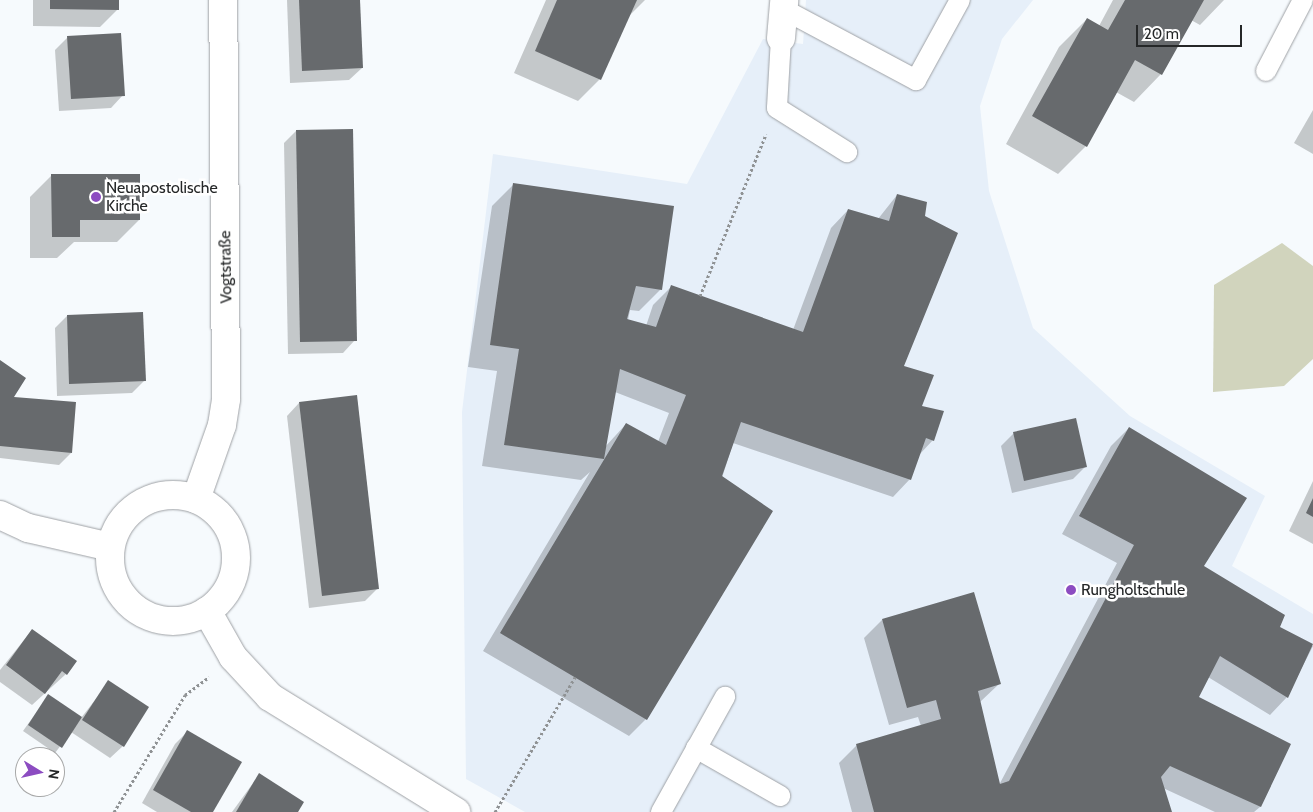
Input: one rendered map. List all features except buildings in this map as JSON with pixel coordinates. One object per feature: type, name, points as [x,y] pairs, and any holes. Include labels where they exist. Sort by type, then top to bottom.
[{"type":"street","name":"Vogtstraße","points":[[196,499],[222,425],[226,399],[223,0]]},
{"type":"street","points":[[781,38],[783,5]]},
{"type":"street","points":[[163,495],[196,499],[214,511],[229,529],[236,551],[234,575],[224,596],[207,611],[189,619],[148,616],[125,600],[111,573],[110,546],[120,523],[135,506],[163,495]]},
{"type":"street","points":[[0,515],[28,528],[110,546]]},
{"type":"street","points":[[207,611],[233,657],[251,679],[287,710],[456,812]]},
{"type":"lane","points":[[783,5],[916,80],[960,0]]},
{"type":"lane","points":[[1266,71],[1303,0]]},
{"type":"lane","points":[[781,38],[777,108],[847,152]]},
{"type":"lane","points":[[661,812],[726,697]]},
{"type":"lane","points":[[696,748],[780,796]]},
{"type":"path","points":[[700,296],[777,108]]},
{"type":"path","points":[[114,812],[185,695],[233,657]]},
{"type":"path","points":[[495,812],[575,677]]},
{"type":"shaded area","points":[[806,0],[1033,0],[1002,39],[980,106],[989,191],[1033,328],[1130,416],[1265,496],[1232,566],[1313,614],[1313,812],[525,812],[466,779],[462,412],[493,154],[687,184],[763,39],[803,44]]},
{"type":"green space","points":[[1282,243],[1313,266],[1313,359],[1284,386],[1213,392],[1214,285]]},
{"type":"place","name":"Neuapostolische Kirche","points":[[96,197]]},
{"type":"place","name":"Rungholtschule","points":[[1071,590]]}]
